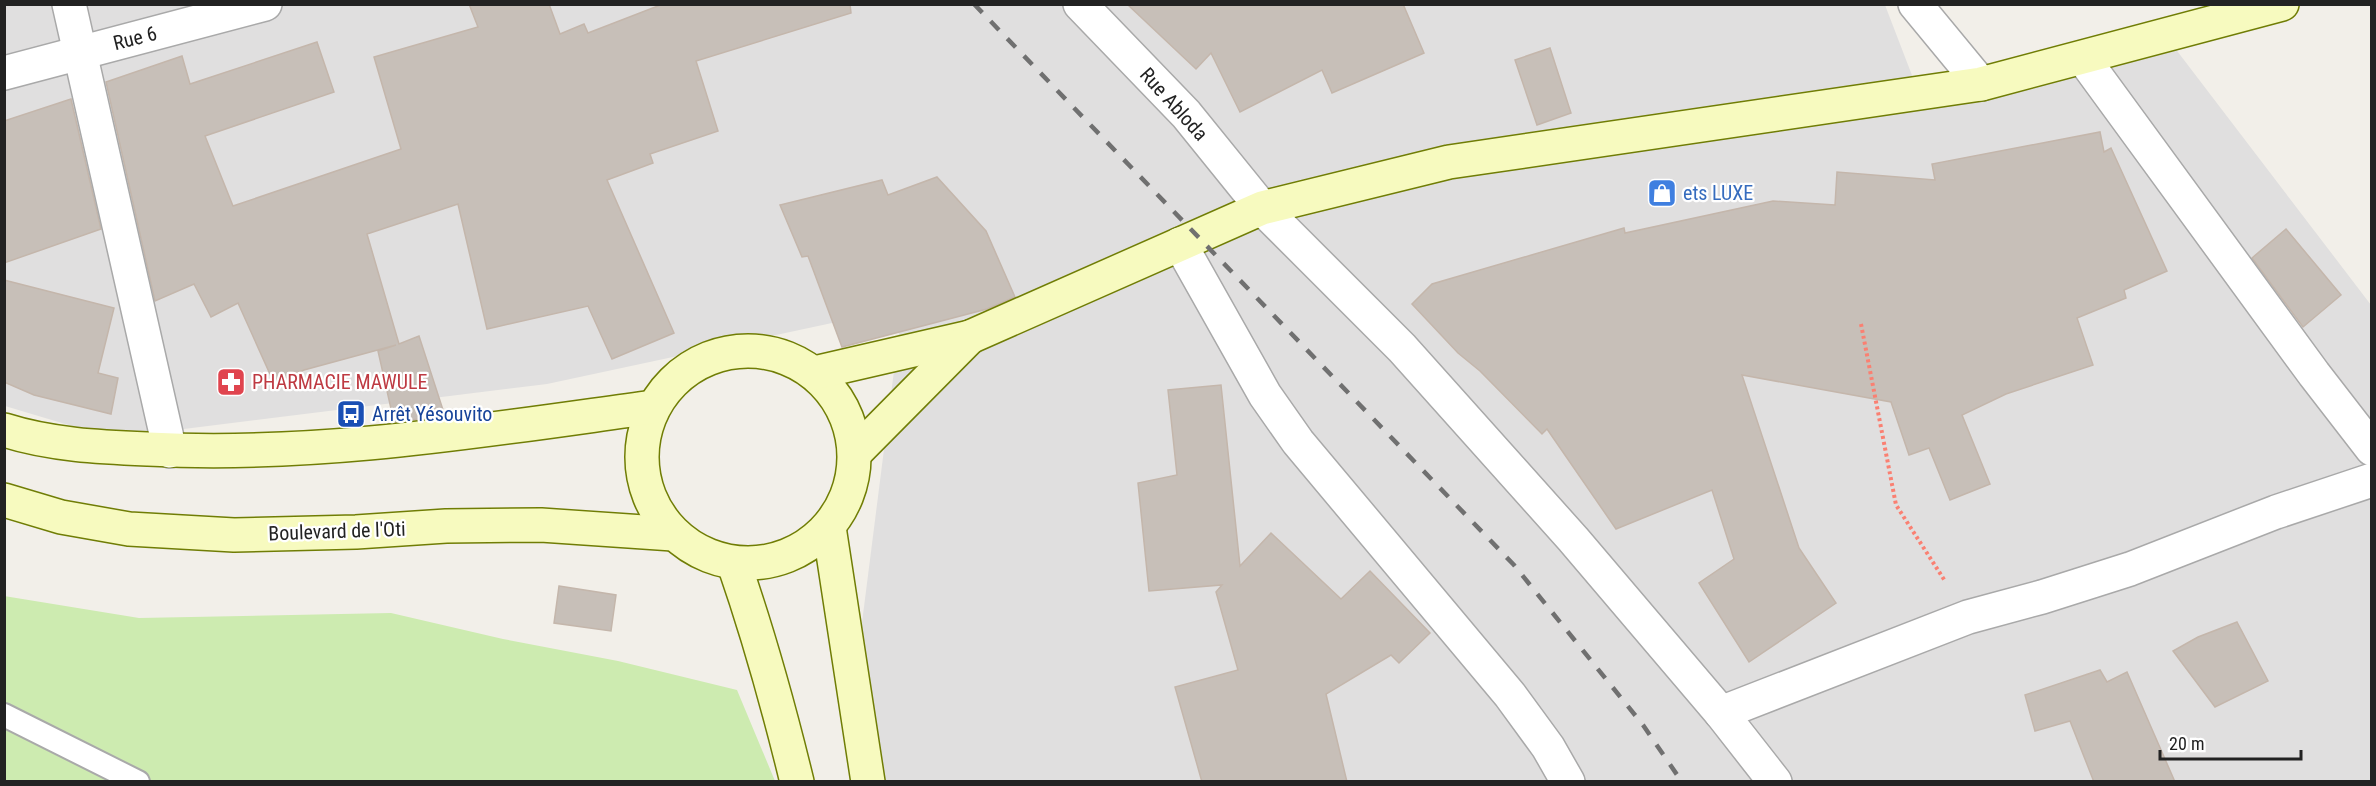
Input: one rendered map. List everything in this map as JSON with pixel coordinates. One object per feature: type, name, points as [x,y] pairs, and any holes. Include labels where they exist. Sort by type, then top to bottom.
[{"type":"main road","points":[[814,373],[970,338],[1262,208],[1449,162],[1981,84],[2268,8]]},
{"type":"main road","points":[[855,453],[970,338]]},
{"type":"main road","points":[[756,350],[787,358],[814,373],[835,395],[848,423],[855,453],[852,479],[844,505],[829,527],[810,545],[786,558],[760,564],[734,564],[701,554],[673,534],[653,506],[642,473],[642,439],[653,407],[671,382],[696,362],[726,352],[756,350]]},
{"type":"main road","points":[[4,430],[78,446],[256,452],[349,446],[653,407]]},
{"type":"main road","name":"Boulevard de l'Oti","points":[[4,500],[61,517],[129,529],[234,535],[356,532],[446,526],[541,525],[673,534]]},
{"type":"main road","points":[[829,527],[868,782]]},
{"type":"main road","points":[[734,564],[780,708],[797,782]]},
{"type":"street","points":[[69,4],[170,450]]},
{"type":"street","name":"Rue 6","points":[[4,73],[266,4]]},
{"type":"street","name":"Rue Abloda","points":[[1080,4],[1186,114],[1262,208],[1402,348],[1573,539],[1721,713],[1775,782]]},
{"type":"street","points":[[1915,4],[1981,84]]},
{"type":"street","points":[[2083,57],[2314,374],[2372,449]]},
{"type":"street","points":[[1180,244],[1265,395],[1298,442],[1510,695],[1548,747],[1568,782]]},
{"type":"street","points":[[1721,713],[1968,617],[2042,597],[2130,569],[2276,512],[2372,480]]},
{"type":"lane","points":[[4,715],[138,782]]},
{"type":"path","points":[[1861,324],[1896,505],[1968,617]]},
{"type":"shaded area","points":[[4,5],[1885,5],[1923,104],[2155,22],[2371,305],[2371,781],[879,781],[851,709],[902,308],[547,384],[112,438],[5,406]]},
{"type":"green space","points":[[4,596],[139,618],[391,613],[503,639],[618,661],[737,690],[775,781],[5,781]]},
{"type":"building","points":[[469,4],[549,4],[560,34],[584,24],[588,33],[663,4],[850,4],[851,13],[696,61],[718,131],[650,154],[653,163],[607,180],[674,333],[612,359],[588,306],[487,329],[458,204],[367,234],[399,344],[419,336],[445,416],[394,422],[378,351],[396,345],[304,370],[274,383],[238,303],[211,317],[194,284],[155,301],[106,82],[182,56],[190,84],[317,42],[334,92],[205,136],[233,206],[401,149],[374,57],[478,27]]},
{"type":"building","points":[[1127,4],[1403,4],[1424,53],[1332,93],[1322,70],[1240,112],[1211,53],[1196,69]]},
{"type":"building","points":[[1550,48],[1571,113],[1537,125],[1515,60]]},
{"type":"building","points":[[71,99],[101,229],[4,263],[4,121]]},
{"type":"building","points":[[2100,132],[2104,152],[2111,148],[2167,271],[2124,290],[2126,298],[2077,318],[2093,365],[2006,394],[1962,415],[1990,484],[1950,500],[1929,448],[1909,455],[1891,402],[1742,375],[1799,548],[1836,603],[1749,662],[1699,583],[1734,559],[1712,490],[1616,529],[1547,429],[1542,434],[1480,371],[1458,353],[1412,304],[1432,284],[1624,228],[1625,233],[1773,201],[1835,205],[1837,172],[1935,180],[1932,164]]},
{"type":"building","points":[[937,177],[986,231],[1015,297],[987,309],[842,347],[808,256],[802,257],[780,205],[882,180],[888,195]]},
{"type":"building","points":[[2286,229],[2341,295],[2303,327],[2252,258]]},
{"type":"building","points":[[4,280],[114,308],[98,373],[118,378],[111,414],[34,395],[4,382]]},
{"type":"building","points":[[1221,385],[1240,566],[1271,533],[1341,599],[1370,571],[1430,633],[1399,663],[1391,655],[1326,694],[1347,782],[1202,782],[1175,687],[1238,670],[1216,592],[1222,585],[1149,591],[1138,483],[1177,475],[1168,390]]},
{"type":"building","points":[[559,586],[616,595],[611,631],[554,623]]},
{"type":"building","points":[[2237,622],[2268,681],[2215,707],[2173,651],[2198,637]]},
{"type":"building","points":[[2100,670],[2107,682],[2127,672],[2175,782],[2094,782],[2070,721],[2035,731],[2025,695]]},
{"type":"railway","points":[[974,4],[1514,565],[1643,725],[1682,782]]},
{"type":"place","name":"ets LUXE","points":[[1662,193]]},
{"type":"place","name":"PHARMACIE MAWULE","points":[[231,382]]},
{"type":"place","name":"Arrêt Yésouvito","points":[[351,414]]}]
